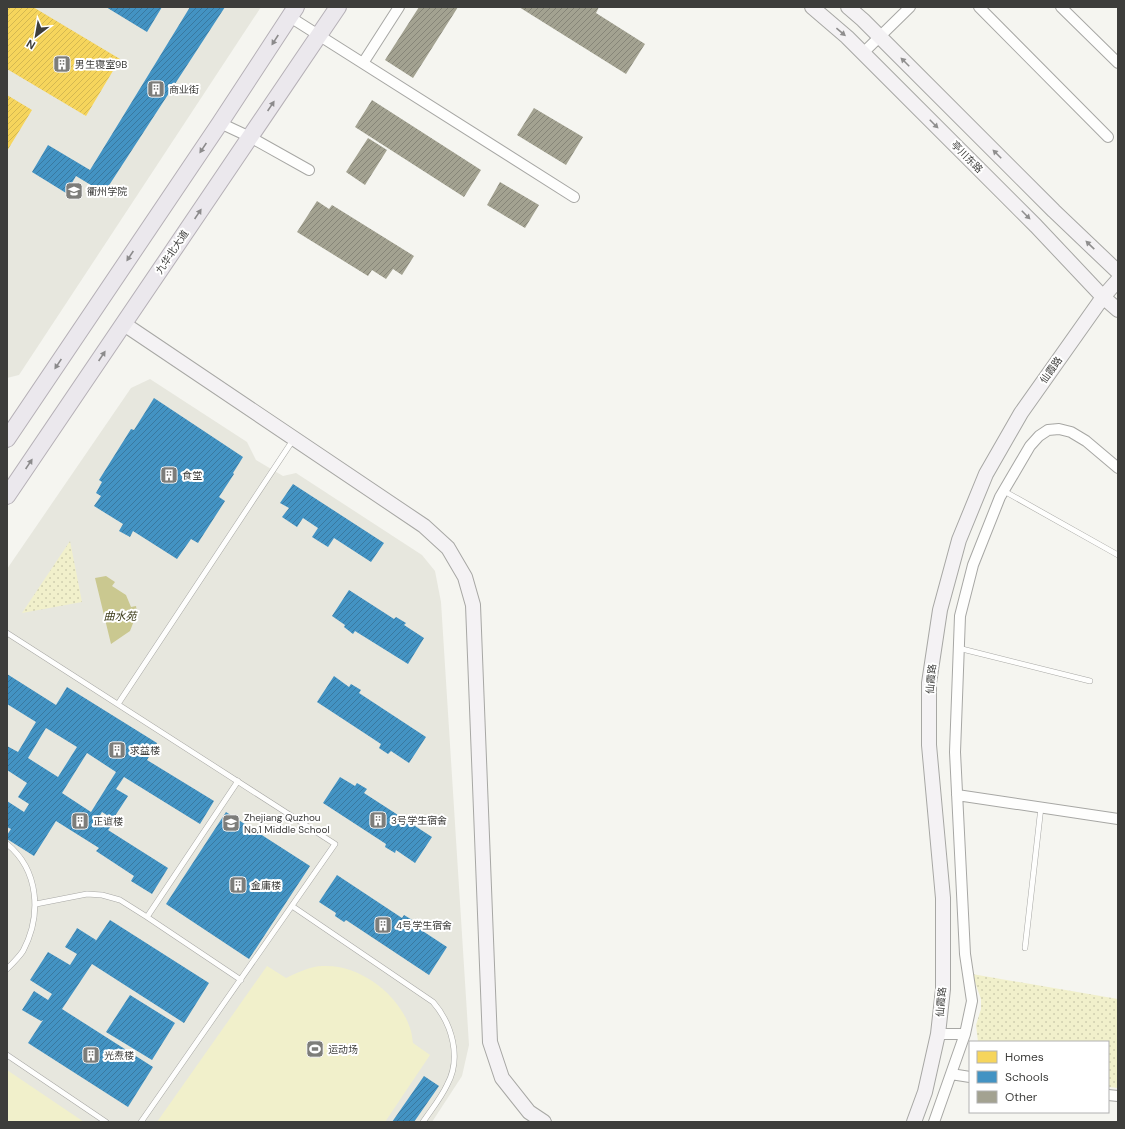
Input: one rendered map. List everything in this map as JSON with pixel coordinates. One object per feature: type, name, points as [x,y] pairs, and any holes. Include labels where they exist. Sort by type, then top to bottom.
[{"type":"main road","name":"九华北大道","points":[[7,496],[338,7]]},
{"type":"main road","points":[[7,439],[12,423],[220,123],[293,12]]},
{"type":"street","points":[[363,63],[399,7]]},
{"type":"street","name":"亭川东路","points":[[812,7],[847,37],[1036,226],[1103,297],[1118,310]]},
{"type":"street","points":[[848,7],[880,36],[1054,211],[1118,272]]},
{"type":"street","points":[[863,53],[910,7]]},
{"type":"street","points":[[979,7],[1108,137]]},
{"type":"street","points":[[1061,7],[1118,63]]},
{"type":"street","points":[[293,12],[319,35],[574,197]]},
{"type":"street","points":[[220,123],[250,137],[309,170]]},
{"type":"street","name":"仙霞路","points":[[914,1122],[925,1092],[938,1034],[943,989],[943,898],[929,745],[929,683],[940,610],[959,540],[986,474],[1021,413],[1103,297],[1118,280]]},
{"type":"street","points":[[124,324],[424,526],[448,548],[465,577],[472,605],[490,1042],[502,1078],[529,1112],[544,1122]]},
{"type":"street","points":[[934,1122],[966,1034],[972,1001],[965,954],[955,752],[960,616],[973,565],[1000,497],[1030,446],[1039,436],[1048,430],[1059,429],[1071,432],[1086,441],[1118,468]]},
{"type":"street","points":[[957,795],[1118,819]]},
{"type":"street","points":[[938,1034],[966,1034]]},
{"type":"street","points":[[951,1074],[969,1077]]},
{"type":"lane","points":[[118,704],[293,438]]},
{"type":"lane","points":[[1004,491],[1118,556]]},
{"type":"lane","points":[[7,633],[335,844],[141,1122]]},
{"type":"lane","points":[[958,648],[1090,681]]},
{"type":"lane","points":[[147,916],[238,781]]},
{"type":"lane","points":[[1025,948],[1041,807]]},
{"type":"lane","points":[[7,844],[16,851],[30,875],[36,904],[33,929],[22,952],[7,969]]},
{"type":"lane","points":[[36,904],[87,894],[102,895],[120,900],[147,916],[241,980]]},
{"type":"lane","points":[[292,906],[433,1002],[442,1012],[451,1031],[455,1053],[453,1072],[447,1086],[423,1122]]},
{"type":"lane","points":[[7,1055],[106,1122]]},
{"type":"shaded area","name":"衢州学院","points":[[7,7],[261,7],[19,375],[7,378]]},
{"type":"shaded area","name":"Zhejiang Quzhou No.1 Middle School","points":[[150,379],[247,442],[256,460],[283,476],[296,473],[422,555],[435,571],[441,602],[469,1045],[462,1076],[432,1122],[7,1122],[7,569],[131,388]]},
{"type":"green space","points":[[70,541],[82,602],[22,613]]},
{"type":"green space","name":"运动场","points":[[267,966],[286,978],[318,966],[337,967],[350,970],[376,984],[397,1004],[405,1015],[412,1034],[413,1043],[430,1055],[385,1122],[157,1122]]},
{"type":"green space","points":[[972,974],[1118,999],[1118,1088],[1109,1087],[1109,1041],[978,1041],[976,1025],[981,1009],[981,999]]},
{"type":"green space","points":[[7,1070],[84,1122],[7,1122]]},
{"type":"water","name":"曲水苑","points":[[106,576],[115,582],[112,586],[126,595],[131,607],[136,606],[137,613],[130,631],[111,644],[95,578]]},
{"type":"building: Homes","name":"男生寝室9B","points":[[7,7],[33,7],[120,59],[86,116],[7,69]]},
{"type":"building: Homes","points":[[7,95],[32,110],[7,151]]},
{"type":"building: Schools","points":[[106,7],[162,7],[147,32]]},
{"type":"building: Schools","name":"商业街","points":[[190,7],[225,7],[104,193],[76,176],[66,193],[32,172],[48,145],[90,170]]},
{"type":"building: Schools","name":"食堂","points":[[154,398],[243,457],[219,497],[225,501],[198,543],[191,539],[177,559],[133,531],[130,537],[119,531],[123,524],[94,506],[101,496],[96,493],[102,482],[99,480],[131,429],[134,430]]},
{"type":"building: Schools","points":[[293,484],[384,543],[371,562],[334,538],[328,547],[312,537],[318,528],[303,518],[297,527],[282,517],[289,508],[280,503]]},
{"type":"building: Schools","points":[[349,590],[394,619],[396,617],[406,623],[404,625],[424,638],[408,664],[355,631],[353,634],[344,627],[345,625],[332,616]]},
{"type":"building: Schools","points":[[7,674],[56,705],[67,687],[157,743],[147,760],[214,801],[200,824],[124,777],[116,789],[128,796],[113,819],[102,812],[99,817],[112,825],[108,830],[168,868],[152,894],[131,881],[134,876],[96,851],[99,848],[56,821],[34,856],[7,839],[7,835],[11,829],[7,827],[7,801],[24,812],[29,804],[18,797],[27,783],[7,770],[7,746],[18,752],[36,722],[7,704]],"holes":[[[46,728],[77,747],[58,777],[28,758]],[[87,753],[116,772],[91,812],[62,793]]]},
{"type":"building: Schools","points":[[334,676],[349,687],[351,684],[361,690],[359,693],[426,737],[409,763],[391,751],[388,754],[379,748],[381,744],[317,702]]},
{"type":"building: Schools","name":"3号学生宿舍","points":[[340,777],[355,786],[357,783],[367,789],[364,793],[432,837],[415,863],[396,850],[395,853],[385,847],[386,844],[323,803]]},
{"type":"building: Schools","name":"金庸楼","points":[[226,812],[310,866],[249,959],[166,904]]},
{"type":"building: Schools","name":"4号学生宿舍","points":[[337,875],[402,918],[404,915],[414,921],[412,924],[447,947],[429,975],[346,920],[344,922],[335,916],[336,913],[319,902]]},
{"type":"building: Schools","points":[[110,920],[209,983],[184,1023],[92,964],[62,1009],[153,1067],[128,1107],[28,1043],[43,1020],[41,1021],[22,1010],[34,991],[48,1000],[52,994],[30,980],[48,952],[70,965],[77,954],[65,947],[77,928],[96,940],[95,942]]},
{"type":"building: Schools","points":[[130,995],[175,1023],[152,1060],[106,1032]]},
{"type":"building: Schools","points":[[424,1076],[439,1086],[414,1122],[392,1122]]},
{"type":"building: Other","points":[[419,7],[458,7],[413,78],[385,60]]},
{"type":"building: Other","points":[[519,7],[599,7],[596,13],[645,44],[626,74]]},
{"type":"building: Other","points":[[372,100],[481,170],[464,197],[355,127]]},
{"type":"building: Other","points":[[534,108],[583,137],[566,165],[517,135]]},
{"type":"building: Other","points":[[368,138],[387,150],[365,185],[346,172]]},
{"type":"building: Other","points":[[500,182],[539,205],[525,228],[487,205]]},
{"type":"building: Other","points":[[317,201],[329,209],[332,205],[414,256],[402,275],[393,269],[386,279],[372,270],[368,276],[297,232]]},
{"type":"place","name":"男生寝室9B","points":[[62,64]]},
{"type":"place","name":"商业街","points":[[156,89]]},
{"type":"place","name":"衢州学院","points":[[74,191]]},
{"type":"place","name":"食堂","points":[[169,475]]},
{"type":"place","name":"求益楼","points":[[117,750]]},
{"type":"place","name":"3号学生宿舍","points":[[378,820]]},
{"type":"place","name":"正谊楼","points":[[80,821]]},
{"type":"place","name":"Zhejiang Quzhou No.1 Middle School","points":[[231,823]]},
{"type":"place","name":"金庸楼","points":[[238,885]]},
{"type":"place","name":"4号学生宿舍","points":[[383,925]]},
{"type":"place","name":"运动场","points":[[315,1049]]},
{"type":"place","name":"光焘楼","points":[[91,1055]]}]
